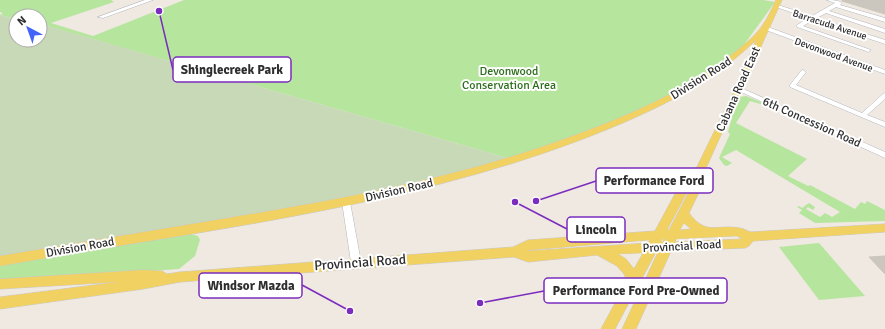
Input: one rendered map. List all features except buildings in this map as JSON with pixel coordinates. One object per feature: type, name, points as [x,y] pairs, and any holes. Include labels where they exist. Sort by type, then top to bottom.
[{"type":"main road","name":"Cabana Road East","points":[[629,329],[669,241],[699,182],[697,178],[739,90],[777,3]]},
{"type":"main road","name":"Division Road","points":[[0,261],[346,202],[476,171],[522,158],[621,121],[683,91],[736,56],[764,30]]},
{"type":"main road","name":"Cabana Road East","points":[[608,329],[650,248],[688,180],[697,178]]},
{"type":"main road","points":[[683,212],[688,221],[702,231],[713,233]]},
{"type":"main road","name":"Provincial Road","points":[[0,284],[70,279],[180,276],[356,262],[516,252],[528,257],[598,250],[650,248],[669,241],[713,233],[738,232],[750,237],[885,228]]},
{"type":"main road","name":"Provincial Road","points":[[516,252],[528,245],[657,235],[669,241],[745,243],[750,237]]},
{"type":"main road","points":[[598,250],[618,259],[630,272],[633,281]]},
{"type":"main road","name":"Provincial Road","points":[[0,303],[143,284],[180,276]]},
{"type":"main road","points":[[33,299],[47,289],[70,279]]},
{"type":"street","points":[[101,17],[150,0]]},
{"type":"street","points":[[830,0],[839,3],[836,5]]},
{"type":"street","name":"Barracuda Avenue","points":[[777,3],[813,18],[885,42]]},
{"type":"street","points":[[868,50],[799,26],[836,5],[885,20]]},
{"type":"street","points":[[825,11],[885,31]]},
{"type":"street","name":"Devonwood Avenue","points":[[764,30],[885,72]]},
{"type":"street","points":[[803,72],[792,86],[885,125]]},
{"type":"street","name":"6th Concession Road","points":[[739,90],[885,155]]},
{"type":"street","points":[[863,115],[885,95]]},
{"type":"street","points":[[346,202],[356,262]]},
{"type":"green space","name":"Devonwood Conservation Area","points":[[0,0],[111,0],[114,2],[51,23],[93,36],[184,0],[763,0],[775,2],[743,46],[703,77],[667,97],[622,118],[511,159],[48,26],[48,8],[8,8],[8,17],[0,15],[3,13],[0,12]]},
{"type":"green space","points":[[0,15],[8,17],[8,48],[48,48],[48,26],[511,159],[448,175],[321,202],[193,226],[0,259]]},
{"type":"green space","points":[[746,96],[766,104],[767,106],[750,101],[736,123],[807,159],[788,176],[808,186],[810,185],[855,209],[861,202],[865,204],[867,201],[885,210],[885,221],[815,223],[799,213],[802,210],[797,207],[799,206],[802,208],[809,203],[815,207],[813,210],[808,207],[806,209],[820,217],[825,213],[832,217],[840,212],[736,150],[722,157],[732,163],[727,166],[724,165],[719,158],[730,134],[728,132],[734,110],[740,97]]},
{"type":"green space","points":[[191,234],[198,236],[200,240],[195,256],[179,269],[0,282],[0,263]]},
{"type":"green space","points":[[819,243],[865,296],[819,300],[779,247]]},
{"type":"place","name":"Shinglecreek Park","points":[[159,11]]},
{"type":"place","name":"Performance Ford","points":[[536,201]]},
{"type":"place","name":"Lincoln","points":[[515,202]]},
{"type":"place","name":"Performance Ford Pre-Owned","points":[[480,303]]},
{"type":"place","name":"Windsor Mazda","points":[[350,311]]}]
